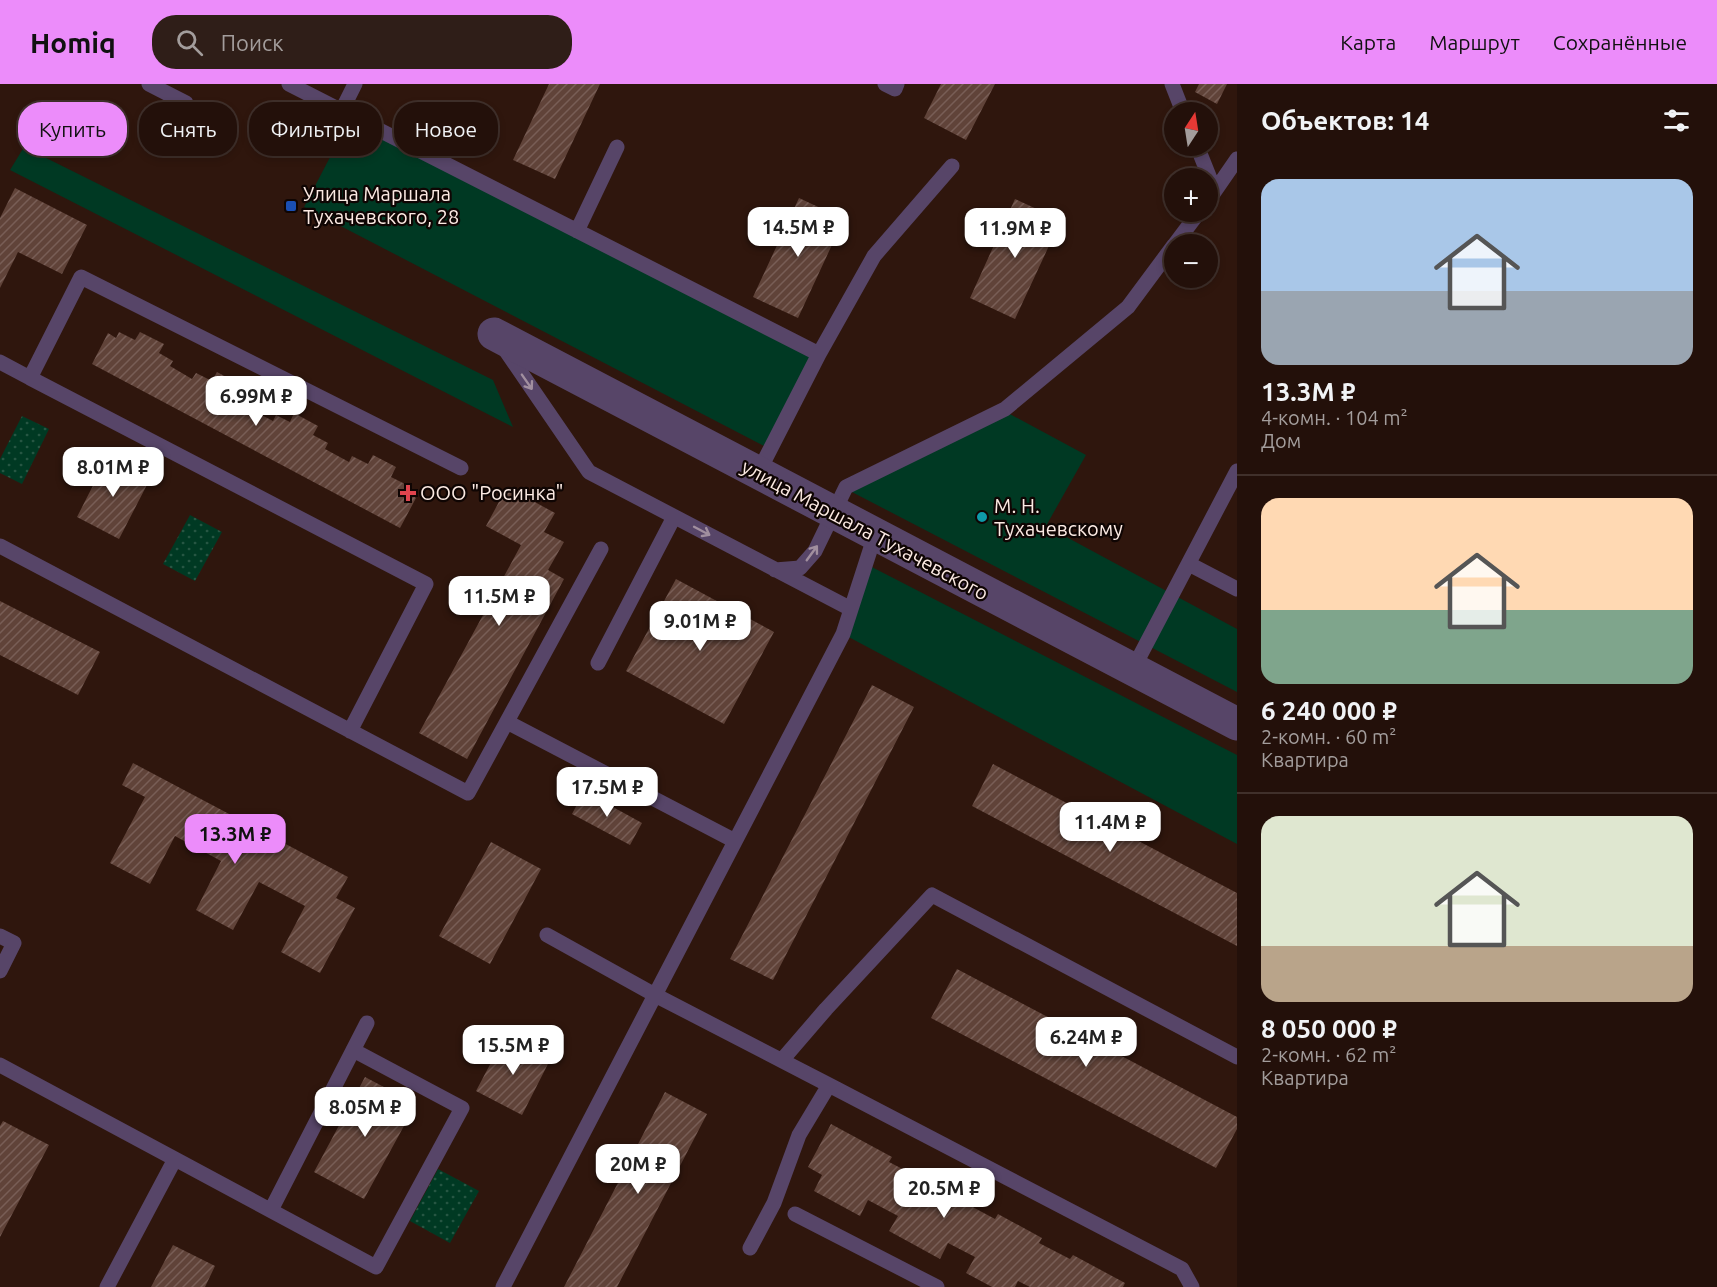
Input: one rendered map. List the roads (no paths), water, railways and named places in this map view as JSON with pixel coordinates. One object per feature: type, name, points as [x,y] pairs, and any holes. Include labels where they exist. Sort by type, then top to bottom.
[{"type":"street","name":"улица Маршала Тухачевского","points":[[494,333],[832,513],[1237,724]]},
{"type":"lane","points":[[149,84],[184,102]]},
{"type":"lane","points":[[289,84],[326,102]]},
{"type":"lane","points":[[346,102],[355,84]]},
{"type":"lane","points":[[885,84],[894,89],[897,84]]},
{"type":"lane","points":[[382,131],[819,354]]},
{"type":"lane","points":[[577,231],[617,147]]},
{"type":"lane","points":[[1218,186],[1237,159]]},
{"type":"lane","points":[[758,473],[819,354],[874,256],[952,166]]},
{"type":"lane","points":[[775,570],[800,568],[815,552],[846,487],[1005,409],[1128,307],[1164,260]]},
{"type":"lane","points":[[30,378],[81,277],[461,468]]},
{"type":"lane","points":[[494,333],[589,472],[851,609]]},
{"type":"lane","points":[[0,362],[426,584],[350,730]]},
{"type":"lane","points":[[1133,669],[1237,471]]},
{"type":"lane","points":[[598,663],[674,517]]},
{"type":"lane","points":[[503,1287],[843,634],[875,535]]},
{"type":"lane","points":[[0,546],[468,793],[601,549]]},
{"type":"lane","points":[[1189,564],[1237,589]]},
{"type":"lane","points":[[507,722],[735,841]]},
{"type":"lane","points":[[782,1060],[932,895],[1237,1057]]},
{"type":"lane","points":[[547,935],[655,995],[1182,1269],[1192,1287]]},
{"type":"lane","points":[[0,936],[14,943],[0,970]]},
{"type":"lane","points":[[271,1210],[367,1023]]},
{"type":"lane","points":[[0,1065],[376,1267],[462,1108],[353,1050]]},
{"type":"lane","points":[[750,1248],[774,1203],[800,1135],[829,1085]]},
{"type":"lane","points":[[107,1287],[175,1159]]},
{"type":"lane","points":[[795,1214],[937,1287]]},
{"type":"place","name":"Улица Маршала Тухачевского, 28","points":[[291,206]]},
{"type":"place","name":"ООО \"Росинка\"","points":[[408,493]]},
{"type":"place","name":"М. Н. Тухачевскому","points":[[982,517]]}]
